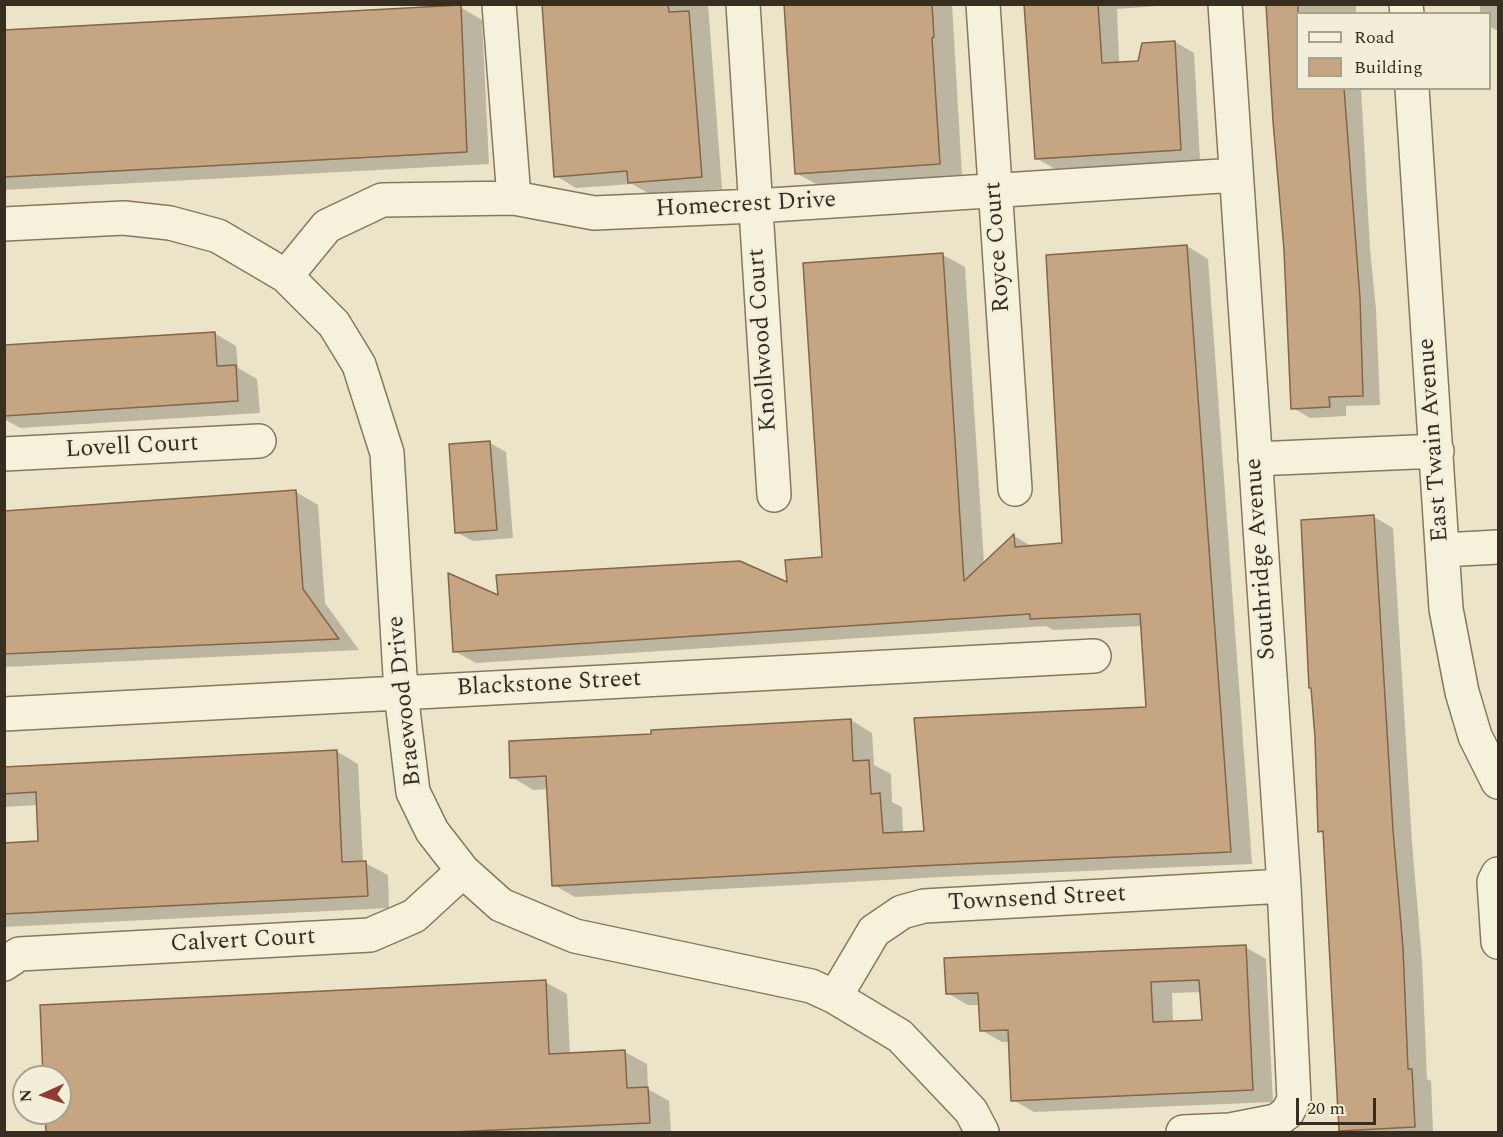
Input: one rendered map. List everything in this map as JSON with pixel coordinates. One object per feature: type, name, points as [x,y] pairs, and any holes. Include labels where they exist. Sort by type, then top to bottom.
[{"type":"street","points":[[498,4],[514,198]]},
{"type":"street","name":"Knollwood Court","points":[[743,4],[774,495]]},
{"type":"street","name":"Royce Court","points":[[983,4],[1015,489]]},
{"type":"street","name":"Southridge Avenue","points":[[1183,1132],[1242,1128],[1276,1121],[1287,1113],[1294,1100],[1284,886],[1225,4]]},
{"type":"street","name":"East Twain Avenue","points":[[1412,90],[1446,609],[1462,692],[1487,731],[1498,782]]},
{"type":"street","name":"Homecrest Drive","points":[[286,276],[327,226],[382,200],[514,198],[594,213],[755,206],[1236,175]]},
{"type":"street","name":"Braewood Drive","points":[[4,224],[124,218],[170,223],[218,236],[286,276],[334,324],[359,365],[387,453],[401,693],[413,792],[432,831],[463,871],[501,905],[575,936],[811,986],[836,997],[900,1036],[971,1111],[982,1132]]},
{"type":"street","name":"Lovell Court","points":[[4,454],[259,441]]},
{"type":"street","points":[[1255,459],[1437,451]]},
{"type":"street","points":[[1442,550],[1498,547]]},
{"type":"street","name":"Blackstone Street","points":[[4,714],[1094,656]]},
{"type":"street","name":"Calvert Court","points":[[4,964],[20,954],[370,935],[414,916],[463,871]]},
{"type":"street","points":[[1498,874],[1494,882],[1498,942]]},
{"type":"street","name":"Townsend Street","points":[[836,997],[874,931],[902,912],[924,906],[1284,886]]},
{"type":"building","points":[[542,4],[668,4],[669,12],[689,11],[702,177],[628,183],[627,171],[554,177]]},
{"type":"building","points":[[784,4],[932,4],[940,164],[795,174]]},
{"type":"building","points":[[1024,4],[1098,4],[1102,63],[1138,61],[1142,43],[1175,41],[1181,150],[1035,159]]},
{"type":"building","points":[[1266,4],[1298,4],[1298,12],[1296,12],[1296,90],[1344,90],[1360,298],[1363,396],[1329,397],[1330,407],[1291,409],[1284,250]]},
{"type":"building","points":[[461,5],[467,152],[4,177],[4,30]]},
{"type":"building","points":[[1187,245],[1231,852],[552,886],[546,776],[510,778],[509,741],[651,734],[651,730],[851,719],[853,761],[869,760],[871,794],[880,793],[883,833],[924,831],[914,718],[1146,707],[1140,614],[1030,619],[1030,614],[453,652],[448,573],[498,595],[496,575],[740,561],[787,582],[785,560],[822,557],[803,263],[943,253],[964,581],[1014,534],[1015,547],[1062,543],[1046,255]]},
{"type":"building","points":[[215,332],[217,366],[236,365],[238,401],[4,416],[4,345]]},
{"type":"building","points":[[490,441],[497,530],[455,533],[449,444]]},
{"type":"building","points":[[296,490],[303,589],[339,639],[4,654],[4,511]]},
{"type":"building","points":[[1374,515],[1393,830],[1403,948],[1408,1069],[1412,1069],[1415,1127],[1339,1131],[1323,831],[1318,832],[1315,737],[1311,688],[1309,688],[1301,520]]},
{"type":"building","points":[[337,750],[342,862],[366,861],[368,896],[4,914],[4,843],[38,841],[36,792],[4,794],[4,767]]},
{"type":"building","points":[[1246,945],[1253,1090],[1011,1101],[1008,1030],[980,1031],[978,993],[946,994],[944,958]],"holes":[[[1199,980],[1202,1020],[1153,1022],[1151,982]]]},
{"type":"building","points":[[546,980],[549,1054],[625,1050],[627,1088],[648,1087],[650,1123],[452,1132],[46,1132],[46,1125],[72,1125],[72,1065],[42,1065],[40,1005]]}]
